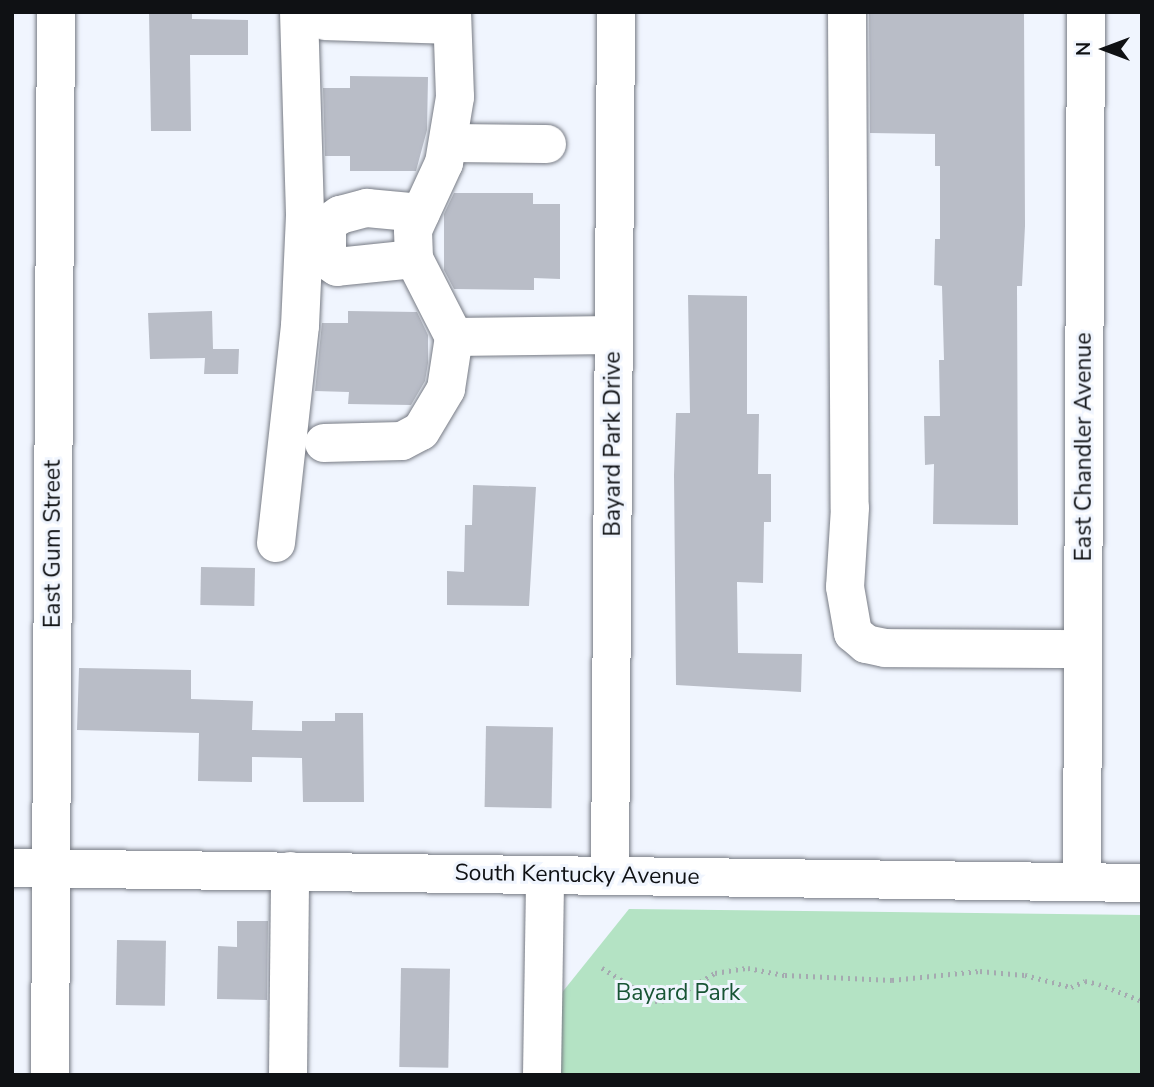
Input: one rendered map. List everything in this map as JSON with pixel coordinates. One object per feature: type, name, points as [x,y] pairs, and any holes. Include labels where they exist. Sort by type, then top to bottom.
[{"type":"street","name":"East Gum Street","points":[[50,1075],[56,12]]},
{"type":"street","name":"Bayard Park Drive","points":[[610,876],[616,12]]},
{"type":"street","points":[[847,12],[850,508],[845,587],[853,632],[866,644],[886,648],[1083,649]]},
{"type":"street","name":"East Chandler Avenue","points":[[1082,883],[1086,12]]},
{"type":"street","points":[[276,543],[300,326],[312,17],[452,19],[455,97],[448,143],[444,163],[413,230],[414,259],[454,337],[446,389],[421,431],[401,441],[324,443]]},
{"type":"street","points":[[448,143],[547,144]]},
{"type":"street","points":[[414,259],[337,267],[327,260],[327,224],[340,215],[367,208],[421,212]]},
{"type":"street","points":[[454,337],[614,335]]},
{"type":"street","name":"South Kentucky Avenue","points":[[12,867],[1142,883]]},
{"type":"street","points":[[288,1075],[290,871]]},
{"type":"street","points":[[542,1075],[545,875]]},
{"type":"path","points":[[602,968],[655,1001],[670,1000],[715,973],[748,968],[785,975],[892,980],[980,971],[1025,975],[1071,986],[1085,981],[1142,1001]]},
{"type":"green space","name":"Bayard Park","points":[[629,909],[1142,915],[1142,1075],[559,1075],[560,995]]},
{"type":"building","points":[[149,12],[192,12],[192,19],[248,20],[248,55],[190,55],[191,131],[151,131]]},
{"type":"building","points":[[869,12],[1024,12],[1025,226],[1022,286],[1017,286],[1018,525],[933,524],[934,464],[925,465],[924,416],[940,416],[939,360],[944,360],[942,286],[934,285],[935,239],[940,239],[940,166],[935,166],[935,134],[870,133]]},
{"type":"building","points":[[350,76],[428,77],[427,130],[416,171],[350,171],[350,156],[325,156],[323,88],[350,88]]},
{"type":"building","points":[[454,193],[533,193],[533,204],[560,204],[560,279],[534,278],[534,290],[454,289],[444,270],[444,214]]},
{"type":"building","points":[[688,295],[747,296],[747,414],[759,414],[758,474],[771,474],[771,522],[764,522],[763,583],[737,582],[738,653],[802,654],[801,692],[676,685],[674,475],[676,413],[690,413]]},
{"type":"building","points":[[212,311],[213,349],[239,349],[238,374],[204,374],[205,358],[150,359],[148,313]]},
{"type":"building","points":[[348,311],[417,312],[428,335],[428,363],[425,381],[411,405],[348,404],[349,392],[315,391],[322,323],[348,323]]},
{"type":"building","points":[[473,485],[536,487],[529,606],[447,605],[447,571],[464,572],[465,525],[472,525]]},
{"type":"building","points":[[201,567],[255,568],[254,606],[200,605]]},
{"type":"building","points":[[79,668],[191,670],[191,699],[253,701],[252,730],[302,731],[302,721],[335,721],[335,713],[363,713],[364,802],[303,802],[302,758],[252,757],[252,782],[198,781],[199,733],[77,730]]},
{"type":"building","points":[[486,726],[553,727],[552,808],[485,807]]},
{"type":"building","points":[[237,921],[268,921],[267,1000],[217,999],[218,946],[237,947]]},
{"type":"building","points":[[117,940],[166,941],[165,1006],[116,1005]]},
{"type":"building","points":[[401,968],[450,969],[448,1068],[399,1067]]}]
